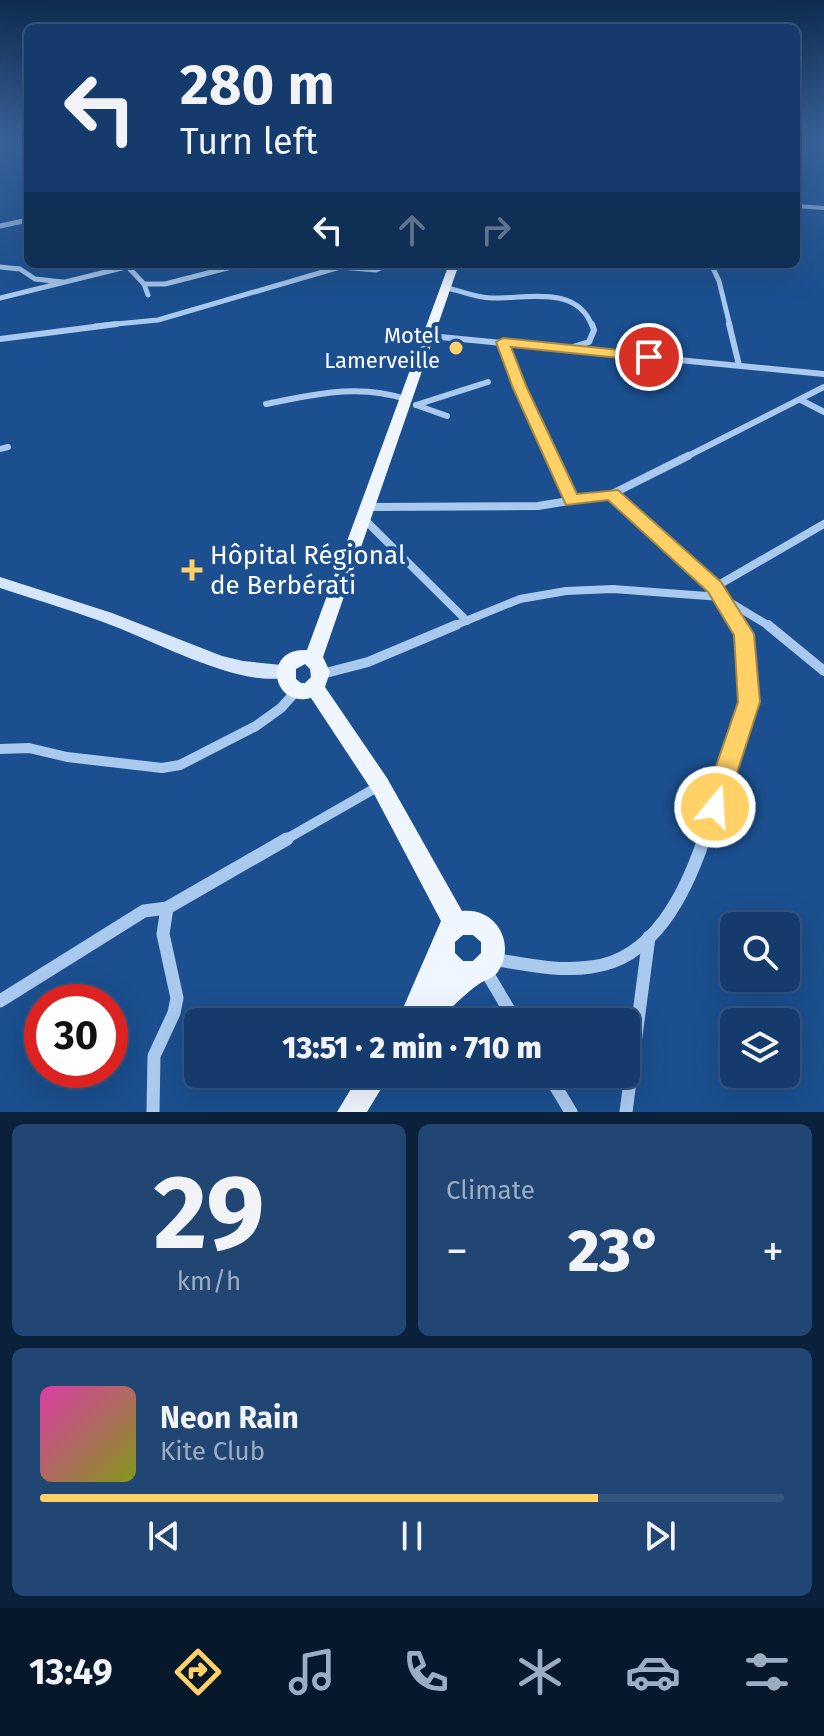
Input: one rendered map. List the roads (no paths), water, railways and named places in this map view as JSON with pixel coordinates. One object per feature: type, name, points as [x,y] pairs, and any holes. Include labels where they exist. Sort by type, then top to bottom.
[{"type":"main road","points":[[312,677],[366,512],[408,403],[453,268]]},
{"type":"main road","points":[[312,677],[288,685],[285,671],[296,660],[312,677],[380,785],[450,935],[448,964],[456,972],[482,968]]},
{"type":"main road","points":[[472,922],[486,931],[491,939],[482,968],[410,1022],[450,935],[472,922]]},
{"type":"main road","points":[[351,1112],[367,1088]]},
{"type":"street","points":[[800,206],[824,208]]},
{"type":"street","points":[[0,226],[24,221]]},
{"type":"street","points":[[0,267],[20,269],[35,279],[63,282]]},
{"type":"street","points":[[0,298],[124,268]]},
{"type":"street","points":[[129,268],[144,284],[148,295]]},
{"type":"street","points":[[144,284],[165,284],[227,268]]},
{"type":"street","points":[[0,339],[58,329],[158,320],[337,268]]},
{"type":"street","points":[[352,268],[381,268]]},
{"type":"street","points":[[713,268],[719,281],[739,365]]},
{"type":"street","points":[[447,288],[481,298],[553,297],[578,304],[593,325],[593,337],[589,342],[562,349]]},
{"type":"street","points":[[0,345],[17,336]]},
{"type":"street","points":[[430,336],[824,374]]},
{"type":"street","points":[[503,342],[520,388],[572,501]]},
{"type":"street","points":[[408,403],[488,382]]},
{"type":"street","points":[[366,512],[500,507],[612,494],[824,387]]},
{"type":"street","points":[[266,404],[293,397],[352,390],[390,393],[408,403],[447,416]]},
{"type":"street","points":[[801,400],[824,412]]},
{"type":"street","points":[[482,968],[602,966],[624,957],[649,937],[671,909],[698,861],[749,702],[744,634],[715,587],[612,494]]},
{"type":"street","points":[[366,512],[467,621]]},
{"type":"street","points":[[715,587],[824,524]]},
{"type":"street","points":[[0,582],[108,618],[236,668],[259,672],[285,671]]},
{"type":"street","points":[[0,749],[29,748],[67,757],[162,768],[180,765],[256,726],[281,708],[312,677],[383,660],[497,607],[549,592],[600,589],[722,598],[751,614],[824,671]]},
{"type":"street","points":[[0,1001],[144,911],[167,908],[380,785]]},
{"type":"street","points":[[153,1112],[155,1055],[177,1005],[163,945],[163,918],[167,908]]},
{"type":"street","points":[[626,1112],[649,937]]},
{"type":"street","points":[[482,968],[507,1008]]},
{"type":"street","points":[[556,1088],[571,1112]]},
{"type":"place","name":"Motel Lamerveille","points":[[456,348]]},
{"type":"place","name":"Hôpital Régional de Berbérati","points":[[192,570]]}]
